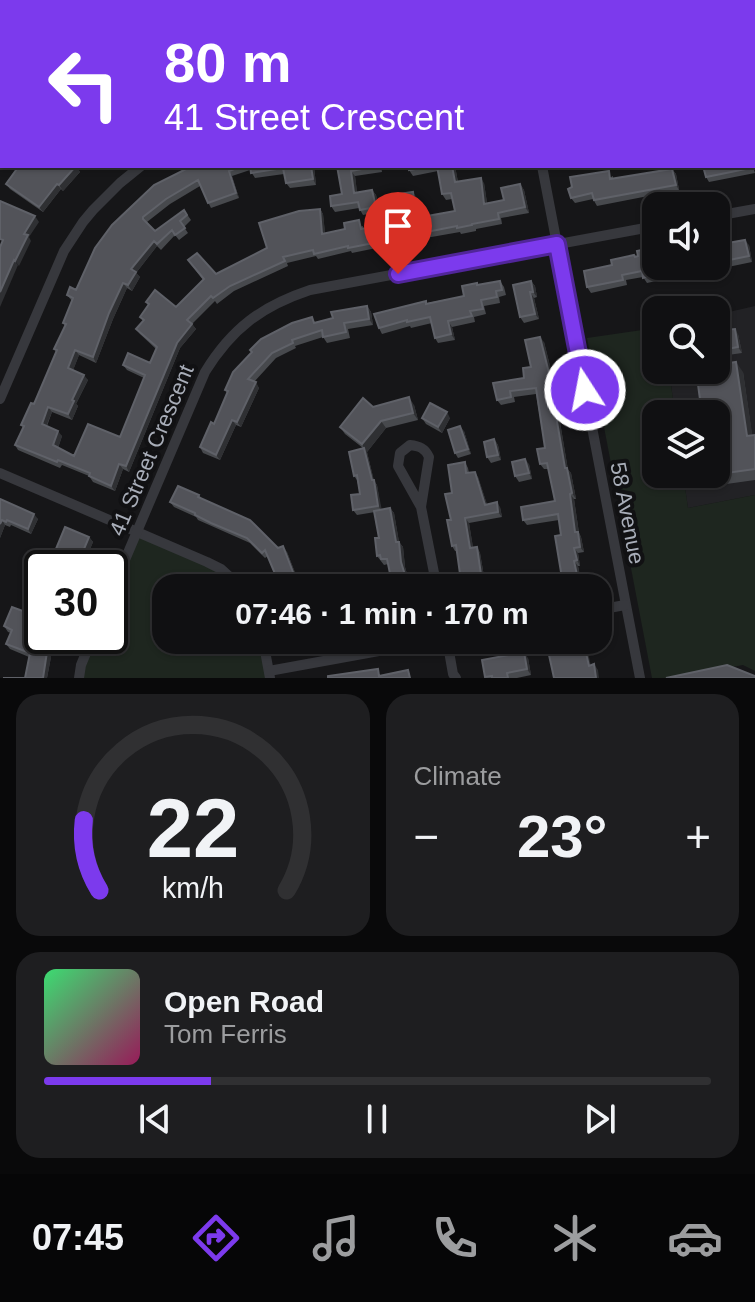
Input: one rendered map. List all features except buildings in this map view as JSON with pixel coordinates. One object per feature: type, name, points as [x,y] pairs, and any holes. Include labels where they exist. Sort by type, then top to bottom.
[{"type":"street","points":[[0,399],[64,251],[93,210],[139,168]]},
{"type":"street","name":"58 Avenue","points":[[542,168],[640,678]]},
{"type":"street","points":[[730,213],[755,209]]},
{"type":"street","name":"41 Street Crescent","points":[[128,552],[205,372],[231,337],[259,313],[310,290],[642,229]]},
{"type":"street","points":[[421,507],[429,457],[422,448],[410,445],[400,453],[398,466],[421,507],[434,574]]},
{"type":"street","points":[[0,473],[207,562],[227,574]]},
{"type":"street","points":[[612,607],[625,605]]},
{"type":"street","points":[[79,678],[86,654]]},
{"type":"street","points":[[266,654],[270,674],[369,654]]},
{"type":"street","points":[[450,654],[454,677]]},
{"type":"shaded area","points":[[755,306],[755,495],[688,508],[685,488],[730,488],[730,400],[673,400],[671,384],[730,384],[730,312]]},
{"type":"shaded area","points":[[642,330],[642,384],[671,384],[673,400],[642,400],[642,488],[685,488],[688,508],[755,495],[755,671],[743,665],[674,678],[652,678],[587,338]]},
{"type":"shaded area","points":[[137,531],[207,562],[223,574],[152,574],[152,654],[266,654],[270,678],[79,678],[87,654],[128,654],[128,552]]},
{"type":"route","points":[[398,274],[557,244],[585,390]]}]
